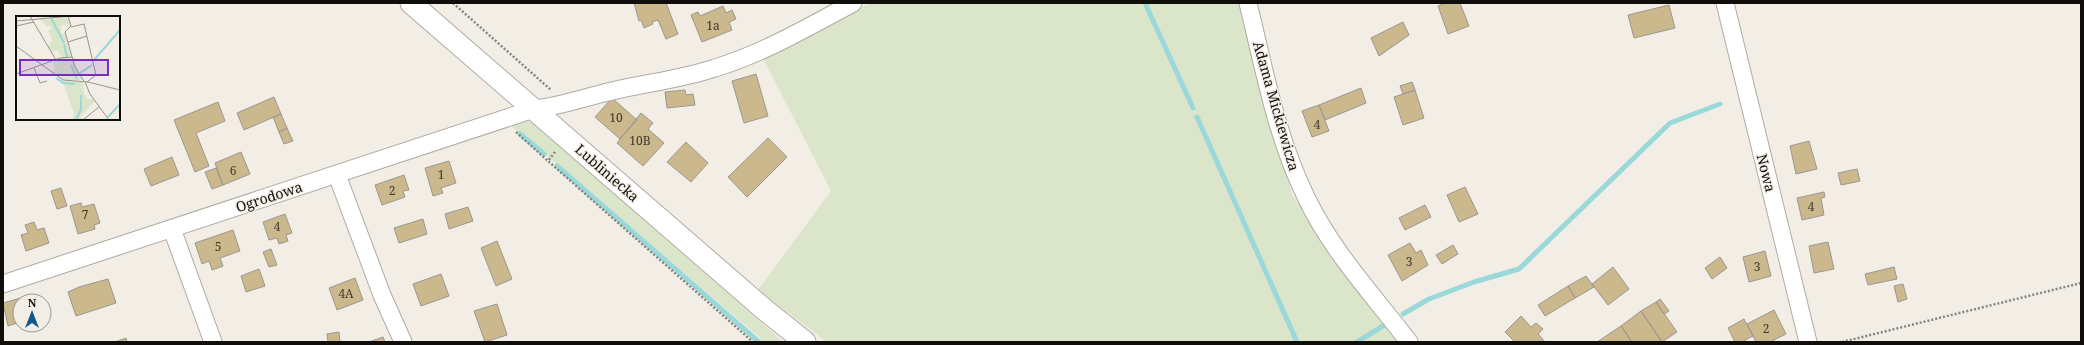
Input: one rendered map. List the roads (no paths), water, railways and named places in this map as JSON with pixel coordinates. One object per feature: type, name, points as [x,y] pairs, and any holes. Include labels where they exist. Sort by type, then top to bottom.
[{"type":"main road","name":"Lubliniecka","points":[[411,3],[765,310],[805,342]]},
{"type":"street","name":"Adama Mickiewicza","points":[[1248,3],[1286,148],[1306,198],[1332,241],[1409,342]]},
{"type":"street","name":"Nowa","points":[[1725,3],[1808,342]]},
{"type":"street","name":"Ogrodowa","points":[[3,284],[534,110],[567,104],[608,92],[662,82],[699,73],[733,62],[772,46],[850,4]]},
{"type":"street","points":[[337,174],[382,295],[403,342]]},
{"type":"street","points":[[172,229],[213,342]]},
{"type":"waterway","points":[[1145,3],[1193,108]]},
{"type":"waterway","points":[[1403,314],[1429,299],[1474,282],[1519,269],[1670,123],[1720,104]]},
{"type":"waterway","points":[[1197,117],[1297,342]]},
{"type":"waterway","points":[[520,134],[544,154]]},
{"type":"waterway","points":[[557,166],[759,342]]},
{"type":"waterway","points":[[1357,342],[1383,326]]}]
